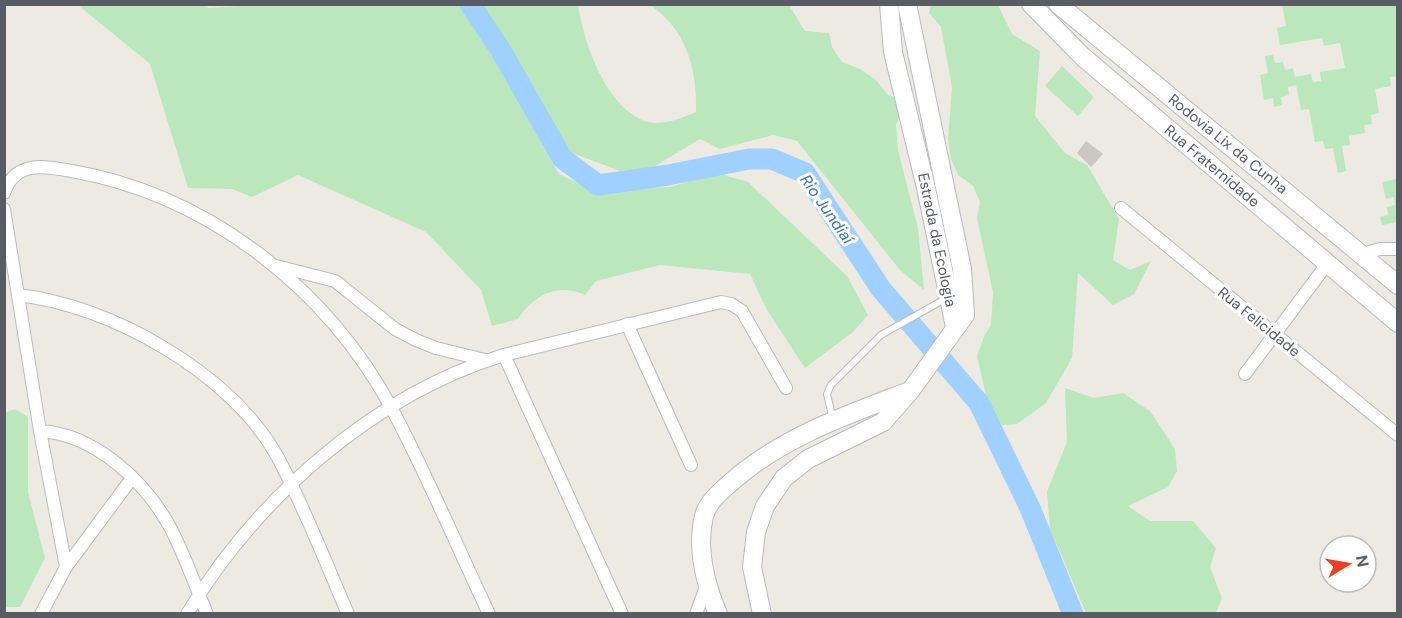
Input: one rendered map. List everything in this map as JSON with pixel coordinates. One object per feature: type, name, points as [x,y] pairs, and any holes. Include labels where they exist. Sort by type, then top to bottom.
[{"type":"street","name":"Estrada da Ecologia","points":[[889,4],[894,52],[965,315],[911,390]]},
{"type":"street","name":"Estrada da Ecologia","points":[[907,4],[921,81],[943,170],[957,290]]},
{"type":"street","name":"Rua Fraternidade","points":[[1031,4],[1083,57],[1398,323]]},
{"type":"street","name":"Rodovia Lix da Cunha","points":[[1058,4],[1398,285]]},
{"type":"street","points":[[4,193],[14,176],[32,166],[45,165],[101,177],[149,193],[195,213],[240,240],[276,266],[336,327],[391,408],[489,614]]},
{"type":"street","name":"Rua Felicidade","points":[[1121,208],[1398,435]]},
{"type":"street","points":[[4,209],[40,431],[66,567]]},
{"type":"street","points":[[1245,374],[1276,336],[1326,264],[1350,245],[1398,249]]},
{"type":"street","points":[[276,266],[335,282],[395,329],[416,340],[436,348],[486,360]]},
{"type":"street","points":[[18,295],[61,302],[103,316],[144,335],[185,361],[243,413],[276,454],[348,614]]},
{"type":"street","points":[[187,614],[232,547],[290,485],[339,444],[391,408],[432,383],[486,360],[716,303],[731,304],[746,316],[786,388]]},
{"type":"street","points":[[627,324],[691,465]]},
{"type":"street","points":[[504,355],[622,614]]},
{"type":"street","points":[[718,614],[707,584],[701,553],[704,514],[717,495],[767,454],[833,421],[911,390]]},
{"type":"street","points":[[762,614],[752,567],[756,532],[765,506],[784,478],[808,459],[883,422],[911,390]]},
{"type":"street","points":[[40,431],[60,432],[76,439],[106,456],[132,478],[162,513],[177,542],[207,614]]},
{"type":"street","points":[[41,614],[66,567],[132,478]]},
{"type":"street","points":[[696,614],[707,584]]},
{"type":"lane","points":[[833,421],[827,394],[831,385],[881,334],[928,310],[957,290]]},
{"type":"green space","points":[[203,4],[209,8],[265,4],[578,5],[591,53],[607,86],[629,112],[642,120],[655,123],[696,112],[696,96],[692,66],[681,39],[663,15],[650,5],[789,5],[805,31],[829,33],[832,47],[842,62],[860,69],[876,80],[888,95],[907,102],[896,124],[898,150],[918,228],[924,290],[900,270],[797,141],[773,135],[720,149],[700,139],[655,166],[623,172],[540,141],[559,174],[592,190],[670,187],[717,173],[748,182],[847,276],[868,315],[854,331],[805,368],[767,310],[750,274],[660,265],[596,281],[585,295],[575,291],[555,291],[538,298],[518,319],[492,326],[481,290],[426,232],[298,175],[252,197],[232,189],[188,188],[150,64],[78,5]]},
{"type":"green space","points":[[931,5],[998,5],[1012,34],[1040,51],[1035,116],[1065,153],[1087,165],[1119,219],[1113,260],[1130,270],[1151,261],[1134,294],[1113,305],[1078,273],[1072,358],[1046,403],[1017,424],[1002,425],[988,404],[977,356],[991,325],[993,292],[977,218],[980,202],[973,186],[958,175],[951,159],[948,139],[952,87],[941,27],[929,13]]},
{"type":"green space","points":[[1282,5],[1397,5],[1397,76],[1390,77],[1391,86],[1375,89],[1379,113],[1371,115],[1372,124],[1364,125],[1365,133],[1349,136],[1350,145],[1342,146],[1346,171],[1338,173],[1333,148],[1325,149],[1323,141],[1315,142],[1309,109],[1301,110],[1296,85],[1288,87],[1289,95],[1281,97],[1282,105],[1274,107],[1273,98],[1264,100],[1260,75],[1268,73],[1265,56],[1273,55],[1275,63],[1283,62],[1285,70],[1293,68],[1295,77],[1311,74],[1313,82],[1321,81],[1320,72],[1345,68],[1340,43],[1324,46],[1322,38],[1280,45],[1277,28],[1286,26]]},
{"type":"green space","points":[[1062,66],[1094,97],[1078,116],[1045,86]]},
{"type":"green space","points":[[1397,179],[1397,222],[1382,225],[1380,217],[1388,215],[1387,207],[1395,205],[1394,197],[1386,199],[1382,182]]},
{"type":"green space","points":[[1065,388],[1094,398],[1123,393],[1150,411],[1175,449],[1177,471],[1168,487],[1128,506],[1150,521],[1193,521],[1216,548],[1210,567],[1222,598],[1216,613],[1086,613],[1050,529],[1047,492],[1067,442]]},
{"type":"green space","points":[[15,409],[28,417],[28,492],[45,558],[20,607],[5,607],[5,413]]},
{"type":"building","points":[[1086,141],[1103,154],[1091,167],[1077,153]]},
{"type":"waterway","name":"Rio Jundiaí","points":[[470,4],[500,49],[562,158],[598,185],[668,175],[749,159],[772,159],[805,173],[881,289],[979,403],[1030,508],[1073,614]]}]
